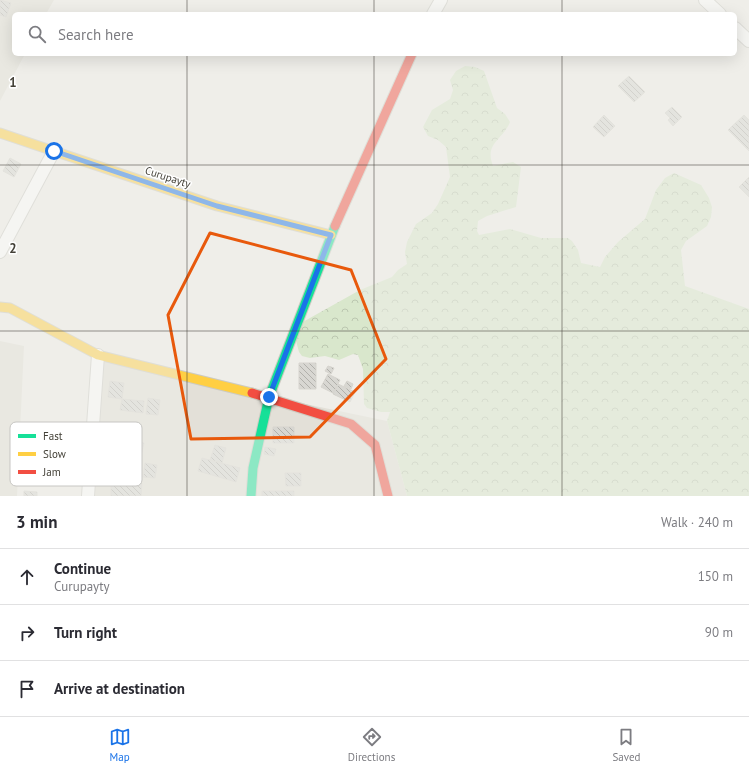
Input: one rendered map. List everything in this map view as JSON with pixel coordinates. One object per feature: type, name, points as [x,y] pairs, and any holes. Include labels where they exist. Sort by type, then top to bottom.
[{"type":"street","points":[[434,12],[441,0]]},
{"type":"street","points":[[705,0],[718,12]]},
{"type":"street","points":[[737,30],[749,41]]},
{"type":"street","points":[[251,496],[253,468],[269,397],[331,235],[411,56]]},
{"type":"street","name":"Curupayty","points":[[0,133],[217,206],[331,235]]},
{"type":"street","points":[[0,252],[54,151]]},
{"type":"street","points":[[0,307],[10,308],[98,355],[269,397],[351,424],[375,445],[388,496]]},
{"type":"street","points":[[93,422],[98,355]]},
{"type":"street","points":[[88,496],[89,486]]},
{"type":"highlighted area","points":[[210,233],[351,270],[386,359],[310,437],[191,439],[168,315]]},
{"type":"shaded area","points":[[0,0],[54,0],[47,12],[12,12],[12,56],[24,56],[0,101]]},
{"type":"shaded area","points":[[0,341],[24,346],[20,422],[10,422],[10,486],[17,486],[17,496],[0,496]]},
{"type":"shaded area","points":[[99,361],[387,421],[407,496],[88,496],[89,486],[142,486],[142,422],[94,422]]},
{"type":"green space","points":[[465,66],[475,67],[484,71],[497,108],[505,114],[510,122],[491,152],[493,166],[513,162],[521,167],[516,207],[487,216],[478,221],[477,231],[479,235],[510,229],[541,238],[568,238],[578,250],[581,263],[600,267],[605,257],[618,242],[645,219],[656,190],[665,178],[674,173],[701,185],[709,198],[712,207],[711,217],[707,226],[686,241],[681,250],[685,286],[749,309],[749,496],[407,496],[387,421],[390,412],[381,412],[367,408],[364,404],[363,369],[358,355],[353,354],[339,360],[325,356],[310,358],[302,356],[299,352],[295,337],[301,323],[360,290],[392,277],[398,270],[407,264],[405,252],[407,242],[416,224],[432,213],[438,204],[450,177],[446,147],[438,140],[428,136],[423,127],[432,110],[450,99],[453,90],[450,80],[456,71]]},
{"type":"building","points":[[0,0],[11,3],[6,17],[0,15]]},
{"type":"building","points":[[629,76],[645,92],[634,102],[618,86]]},
{"type":"building","points":[[672,107],[682,117],[673,126],[668,120],[670,118],[665,113]]},
{"type":"building","points":[[604,115],[615,126],[604,137],[593,127]]},
{"type":"building","points":[[744,115],[749,120],[749,151],[728,130]]},
{"type":"building","points":[[10,158],[21,164],[14,177],[3,171]]},
{"type":"building","points":[[749,177],[749,197],[739,187]]},
{"type":"building","points":[[299,363],[316,363],[316,389],[299,389]]},
{"type":"building","points":[[328,366],[334,368],[331,374],[325,371]]},
{"type":"building","points":[[328,374],[340,380],[333,393],[321,387]]},
{"type":"building","points":[[110,381],[124,383],[122,399],[108,397]]},
{"type":"building","points":[[347,381],[353,384],[351,389],[344,386]]},
{"type":"building","points":[[338,384],[355,392],[350,402],[333,394]]},
{"type":"building","points":[[148,398],[160,400],[158,415],[146,414]]},
{"type":"building","points":[[122,399],[144,401],[143,413],[120,410]]},
{"type":"building","points":[[273,427],[294,427],[294,443],[273,443]]},
{"type":"building","points":[[215,445],[226,448],[222,463],[210,460]]},
{"type":"building","points":[[265,447],[276,449],[274,456],[264,454]]},
{"type":"building","points":[[202,458],[240,468],[236,482],[198,471]]},
{"type":"building","points":[[145,463],[157,465],[155,478],[143,477]]},
{"type":"building","points":[[285,473],[301,473],[301,486],[286,486]]},
{"type":"building","points":[[111,486],[142,486],[141,496],[111,496]]},
{"type":"building","points":[[24,491],[37,492],[37,496],[24,496]]},
{"type":"building","points":[[262,491],[294,491],[294,496],[262,496]]},
{"type":"traffic: fast","points":[[251,496],[253,468],[269,397],[335,226]]},
{"type":"traffic: slow","points":[[0,133],[217,206],[331,235]]},
{"type":"traffic: slow","points":[[0,307],[10,308],[98,355],[252,393]]},
{"type":"traffic: jam","points":[[335,226],[411,56]]},
{"type":"traffic: jam","points":[[252,393],[351,424],[375,445],[388,496]]},
{"type":"route","points":[[54,151],[217,206],[331,235],[269,397]]}]
